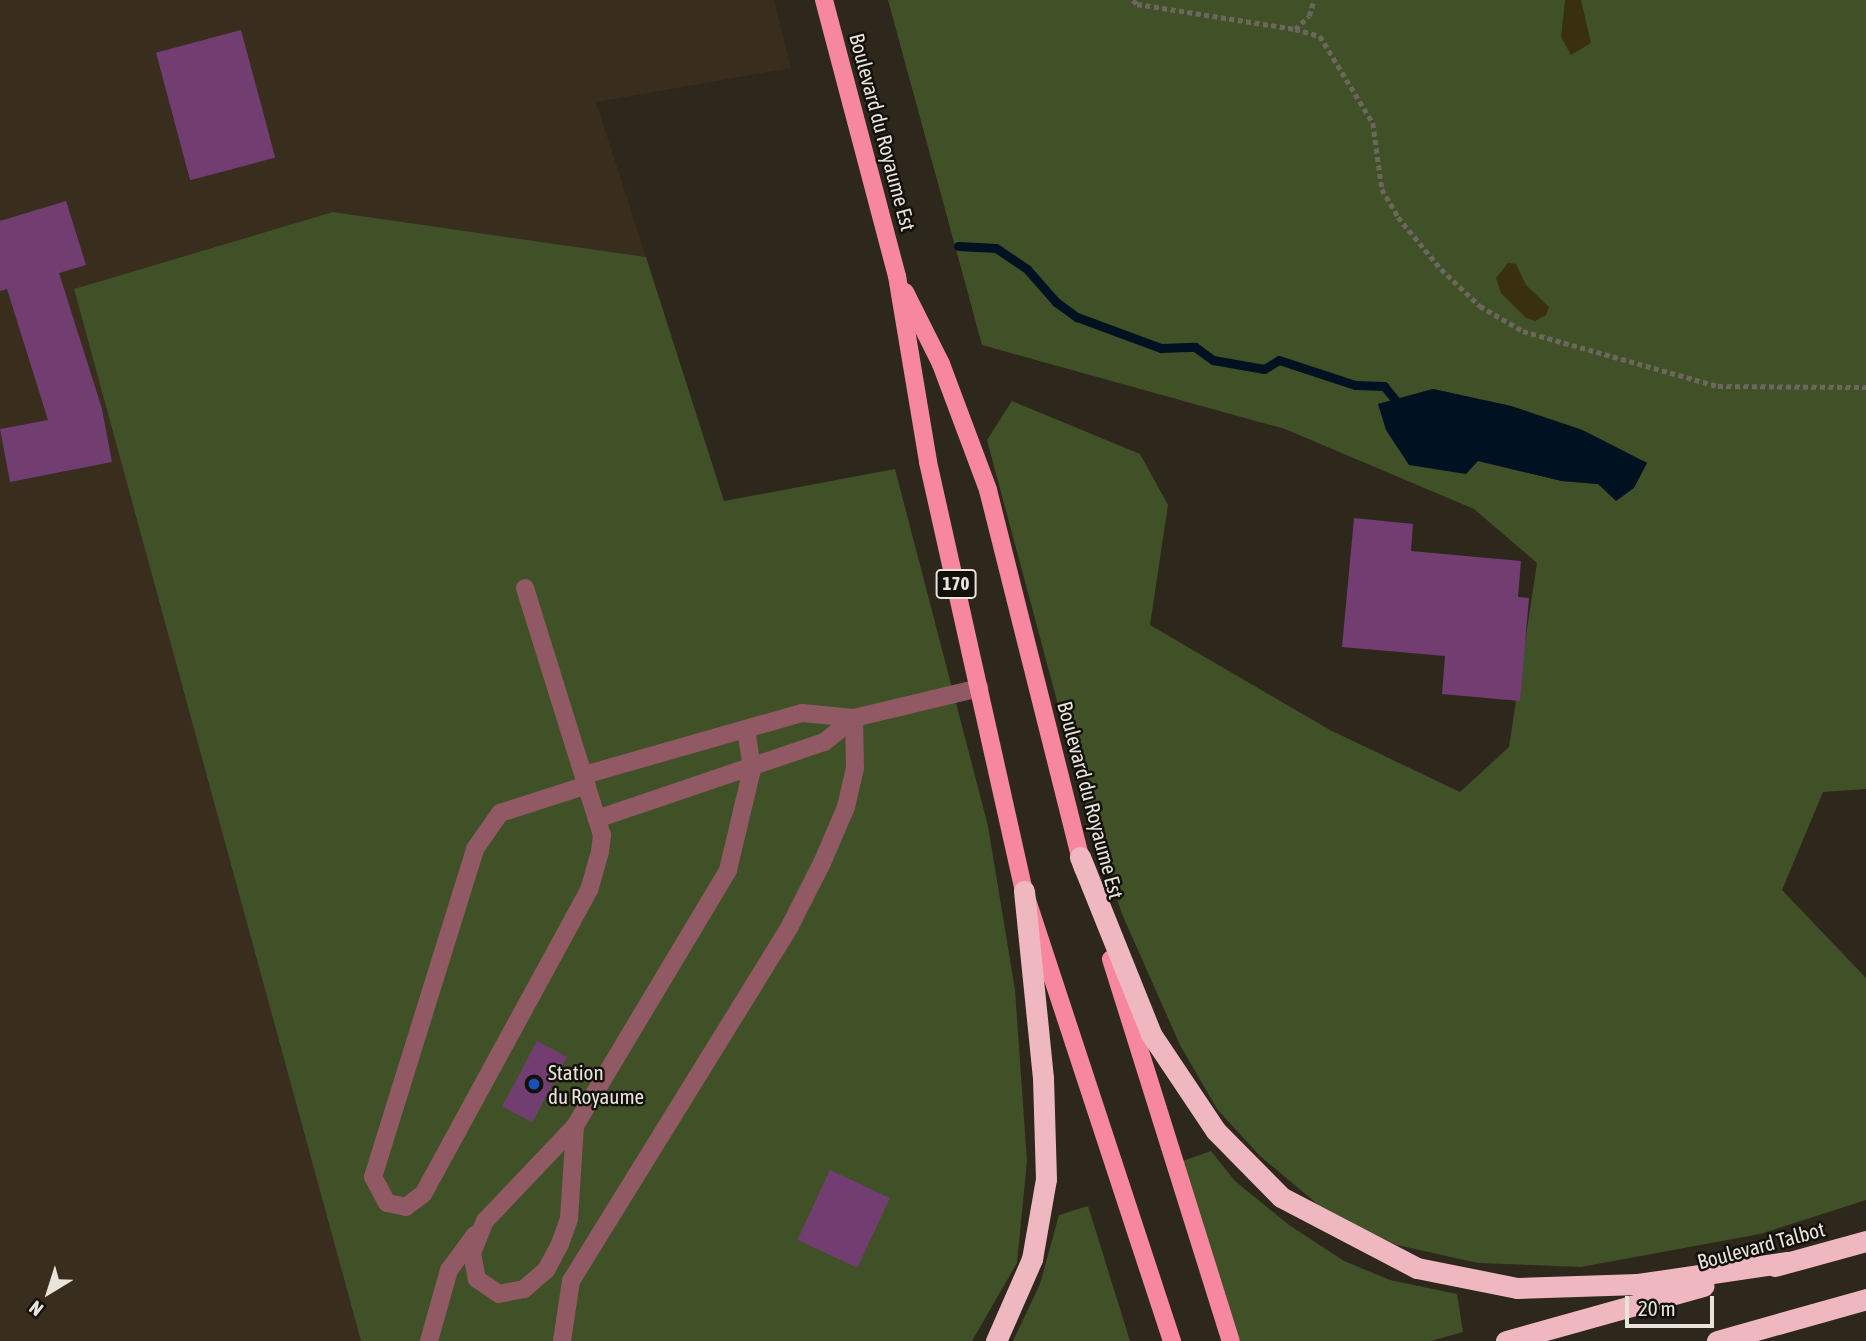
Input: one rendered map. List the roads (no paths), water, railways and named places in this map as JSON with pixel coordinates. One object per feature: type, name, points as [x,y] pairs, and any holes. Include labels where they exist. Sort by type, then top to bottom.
[{"type":"highway","points":[[1080,857],[1151,1034],[1216,1131],[1281,1198],[1416,1268],[1517,1288],[1638,1284],[1787,1262]]},
{"type":"highway","points":[[996,1341],[1032,1259],[1046,1179],[1043,1077],[1024,891]]},
{"type":"highway","name":"Boulevard Talbot","points":[[1506,1341],[1866,1241]]},
{"type":"highway","points":[[1717,1341],[1866,1300]]},
{"type":"main road","name":"Boulevard du Royaume Est","points":[[824,0],[897,276],[928,462],[1024,891],[1172,1341]]},
{"type":"main road","name":"Boulevard du Royaume Est","points":[[897,276],[941,364],[988,490],[1080,857],[1231,1341]]},
{"type":"lane","points":[[526,588],[585,780],[597,819],[600,852],[589,890],[424,1194],[406,1207],[387,1203],[373,1177],[475,849],[500,813],[585,780],[802,713],[854,718],[979,688]]},
{"type":"lane","points":[[597,819],[824,743],[854,718]]},
{"type":"lane","points":[[562,1341],[571,1281],[790,926],[822,863],[846,807],[855,768],[854,718]]},
{"type":"lane","points":[[429,1341],[449,1270],[485,1221],[575,1126],[728,870],[752,769],[746,729]]},
{"type":"lane","points":[[485,1221],[472,1253],[477,1279],[499,1294],[524,1289],[546,1270],[569,1219],[575,1126]]},
{"type":"water","points":[[1433,389],[1511,406],[1582,430],[1647,463],[1634,488],[1616,501],[1598,484],[1562,481],[1478,461],[1466,474],[1409,465],[1386,430],[1378,404]]},
{"type":"waterway","points":[[958,246],[996,248],[1027,269],[1056,302],[1077,317],[1161,348],[1195,347],[1213,360],[1264,369],[1279,360],[1355,385],[1384,386],[1396,401]]},
{"type":"place","name":"Station du Royaume","points":[[534,1084]]}]
